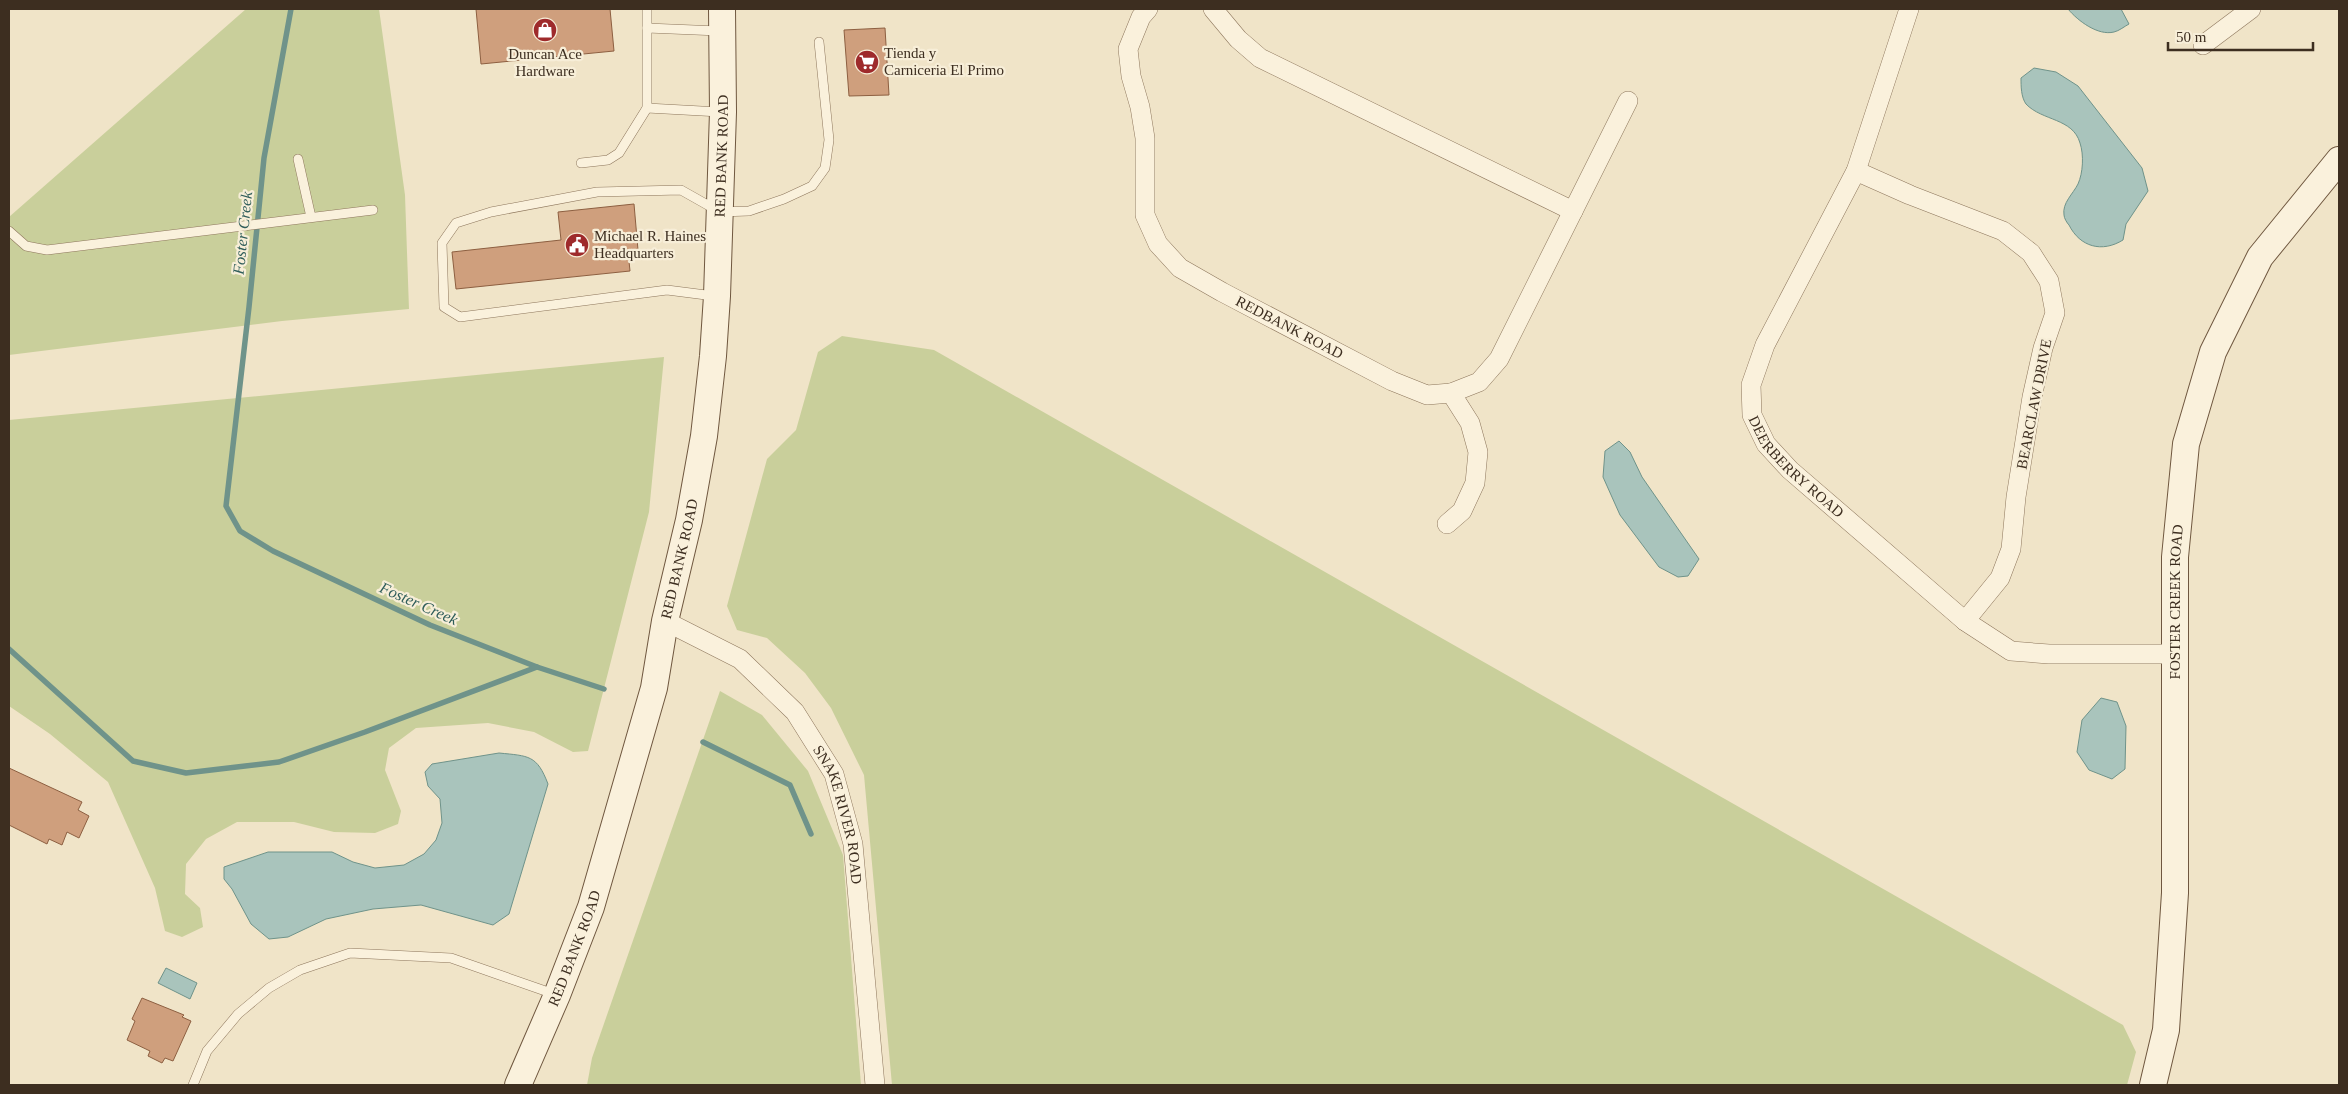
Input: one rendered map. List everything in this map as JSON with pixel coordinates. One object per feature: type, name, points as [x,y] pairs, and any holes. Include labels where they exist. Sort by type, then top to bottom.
[{"type":"main road","name":"RED BANK ROAD","points":[[518,1085],[557,996],[591,907],[654,688],[665,621],[689,520],[704,436],[713,356],[717,296],[723,112],[722,20]]},
{"type":"main road","name":"FOSTER CREEK ROAD","points":[[2153,1085],[2166,1030],[2174,892],[2175,557],[2186,444],[2213,352],[2260,257],[2339,160]]},
{"type":"street","name":"REDBANK ROAD","points":[[1148,9],[1141,17],[1128,49],[1131,76],[1140,107],[1145,138],[1145,215],[1158,244],[1180,268],[1222,292],[1392,381],[1426,395],[1451,393],[1479,382],[1500,359],[1628,101]]},
{"type":"street","points":[[1213,9],[1238,40],[1260,58],[1573,211]]},
{"type":"street","name":"DEERBERRY ROAD","points":[[1909,9],[1856,171],[1765,345],[1751,386],[1752,415],[1766,444],[1790,470],[1965,622],[2011,651],[2049,654],[2174,654]]},
{"type":"street","points":[[2203,45],[2251,9]]},
{"type":"street","name":"BEARCLAW DRIVE","points":[[1856,171],[2003,232],[2031,253],[2049,281],[2055,313],[2043,348],[2032,397],[2016,497],[2011,549],[2000,578],[1965,622]]},
{"type":"street","points":[[1447,524],[1462,511],[1475,483],[1478,452],[1470,423],[1451,393]]},
{"type":"street","name":"SNAKE RIVER ROAD","points":[[665,621],[740,659],[795,712],[834,774],[853,844],[875,1085]]},
{"type":"lane","points":[[581,163],[608,160],[619,152],[647,108],[647,9]]},
{"type":"lane","points":[[647,28],[722,20]]},
{"type":"lane","points":[[717,296],[667,290],[460,316],[444,307],[442,242],[456,223],[482,215],[598,192],[681,190],[720,212],[749,211],[784,199],[812,186],[825,168],[829,140],[819,42]]},
{"type":"lane","points":[[647,108],[723,112]]},
{"type":"lane","points":[[298,159],[311,217]]},
{"type":"lane","points":[[9,232],[26,246],[47,250],[373,210]]},
{"type":"lane","points":[[193,1085],[207,1051],[238,1014],[256,998],[268,988],[300,970],[350,953],[451,958],[557,996]]},
{"type":"green space","points":[[246,9],[379,9],[405,195],[409,309],[282,321],[9,355],[9,217]]},
{"type":"green space","points":[[842,336],[934,350],[2123,1025],[2136,1052],[2127,1085],[892,1085],[864,775],[831,708],[805,673],[767,638],[737,630],[727,606],[767,459],[796,430],[818,352]]},
{"type":"green space","points":[[664,357],[649,512],[588,751],[573,752],[534,732],[488,723],[416,728],[389,748],[385,770],[401,811],[398,824],[375,833],[334,832],[294,822],[237,822],[206,839],[186,864],[185,894],[200,908],[203,927],[182,937],[165,931],[155,888],[108,782],[50,734],[9,706],[9,420]]},
{"type":"green space","points":[[720,691],[762,715],[808,771],[843,855],[861,1085],[587,1085],[592,1058]]},
{"type":"water","points":[[2068,9],[2121,9],[2129,24],[2114,32],[2101,32],[2083,23]]},
{"type":"water","points":[[2034,68],[2056,72],[2078,86],[2142,168],[2148,191],[2126,224],[2123,240],[2115,244],[2100,247],[2085,243],[2065,219],[2065,206],[2081,175],[2082,158],[2080,143],[2071,129],[2033,110],[2024,101],[2021,78]]},
{"type":"water","points":[[1619,441],[1630,452],[1642,477],[1699,559],[1688,576],[1678,577],[1659,567],[1620,515],[1603,477],[1605,451]]},
{"type":"water","points":[[2101,698],[2117,702],[2126,726],[2125,769],[2112,779],[2089,770],[2077,752],[2082,720]]},
{"type":"water","points":[[499,753],[525,756],[536,762],[548,784],[509,914],[493,925],[421,905],[373,909],[326,919],[288,937],[269,939],[251,924],[232,889],[224,879],[224,867],[268,852],[332,852],[353,862],[375,868],[404,865],[424,854],[436,840],[442,823],[440,799],[428,786],[425,772],[432,764]]},
{"type":"water","points":[[166,968],[197,983],[190,999],[158,983]]},
{"type":"building","name":"Duncan Ace Hardware","points":[[476,9],[610,9],[614,51],[481,64]]},
{"type":"building","name":"Tienda y Carniceria El Primo","points":[[885,28],[889,95],[849,96],[844,30]]},
{"type":"building","name":"Michael R. Haines Headquarters","points":[[634,204],[638,250],[628,251],[630,271],[456,289],[452,252],[561,240],[558,212]]},
{"type":"building","points":[[9,768],[82,802],[78,810],[89,816],[79,838],[67,832],[62,845],[49,839],[47,844],[9,825]]},
{"type":"building","points":[[142,998],[184,1015],[182,1017],[191,1021],[173,1061],[165,1058],[162,1063],[148,1056],[150,1051],[127,1040],[135,1021],[132,1019]]},
{"type":"waterway","name":"Foster Creek","points":[[291,9],[264,158],[226,506],[240,531],[273,551],[430,625],[537,667],[604,689]]},
{"type":"waterway","name":"Foster Creek","points":[[9,649],[133,761],[186,773],[279,762],[365,732],[537,667]]},
{"type":"waterway","points":[[703,742],[790,785],[811,834]]},
{"type":"place","name":"Duncan Ace Hardware","points":[[545,30]]},
{"type":"place","name":"Tienda y Carniceria El Primo","points":[[867,62]]},
{"type":"place","name":"Michael R. Haines Headquarters","points":[[577,245]]}]
